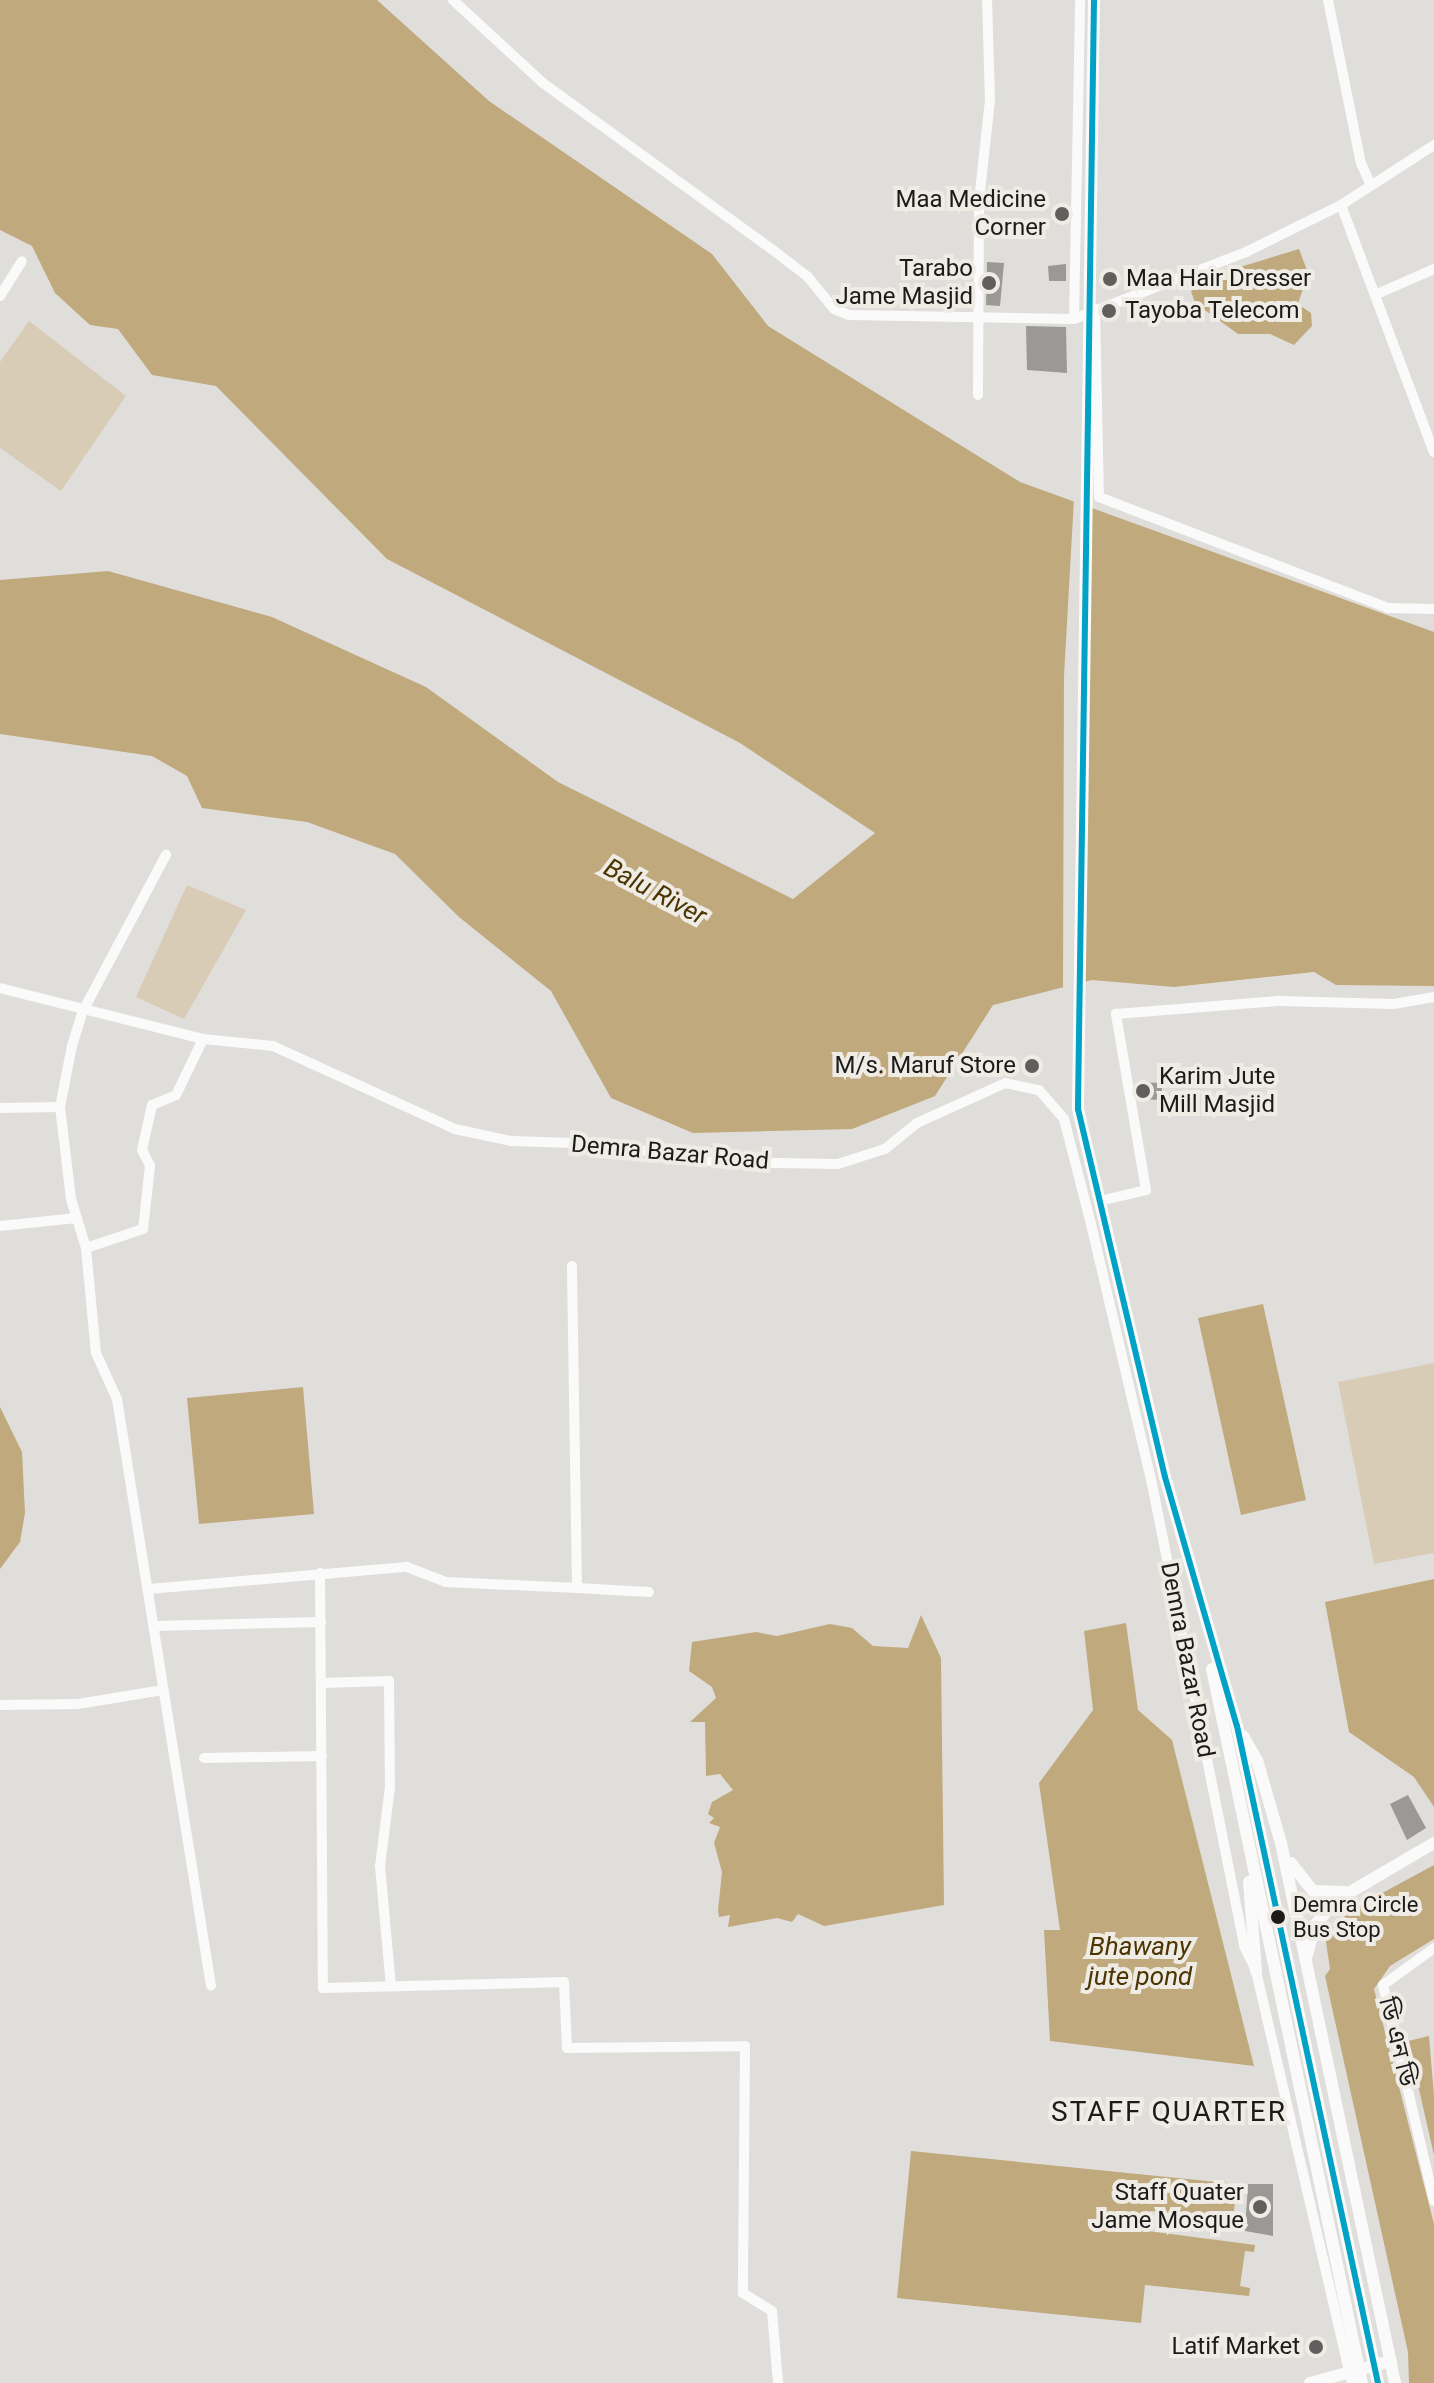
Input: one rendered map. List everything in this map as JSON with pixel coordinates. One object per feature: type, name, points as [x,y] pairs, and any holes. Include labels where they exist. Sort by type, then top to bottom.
[{"type":"main road","points":[[1094,0],[1075,1037],[1086,1157],[1211,1650],[1245,1835],[1362,2383]]},
{"type":"main road","points":[[1211,1650],[1237,1726],[1378,2383]]},
{"type":"main road","points":[[1237,1726],[1257,1760],[1281,1843],[1396,2360],[1395,2383]]},
{"type":"main road","points":[[1245,1835],[1256,1971]]},
{"type":"main road","points":[[1281,1843],[1298,1879],[1313,1891],[1352,1890]]},
{"type":"main road","points":[[1306,1961],[1321,1915],[1352,1890],[1434,1843]]},
{"type":"main road","points":[[1310,2383],[1351,2378],[1396,2360]]},
{"type":"street","points":[[453,0],[543,83],[808,277],[834,309],[849,315],[975,314],[1074,319],[1246,252],[1341,205],[1434,145]]},
{"type":"street","points":[[978,395],[975,314],[990,100],[987,0]]},
{"type":"street","points":[[1074,319],[1080,0]]},
{"type":"street","points":[[1328,0],[1361,163],[1371,185]]},
{"type":"street","points":[[1341,205],[1434,452]]},
{"type":"street","points":[[0,296],[22,261]]},
{"type":"street","points":[[1377,294],[1434,269]]},
{"type":"street","points":[[1095,309],[1099,497],[1388,608],[1434,609]]},
{"type":"street","points":[[166,855],[83,1011],[60,1107],[77,1218],[86,1248],[96,1353],[117,1399],[211,1986]]},
{"type":"street","name":"Demra Bazar Road","points":[[0,988],[203,1039],[273,1046],[455,1129],[511,1141],[603,1144],[715,1162],[838,1164],[885,1149],[917,1123],[1005,1083],[1039,1090],[1064,1119],[1091,1224],[1152,1484],[1244,1946],[1256,1971],[1351,2378]]},
{"type":"street","points":[[1108,1199],[1146,1190],[1116,1014],[1279,1001],[1394,1004],[1434,997]]},
{"type":"street","points":[[86,1248],[143,1229],[150,1166],[142,1150],[152,1105],[176,1095],[203,1039]]},
{"type":"street","points":[[0,1108],[60,1107]]},
{"type":"street","points":[[0,1226],[77,1218]]},
{"type":"street","points":[[572,1266],[577,1588]]},
{"type":"street","points":[[149,1589],[407,1567],[446,1582],[649,1592]]},
{"type":"street","points":[[320,1573],[323,1988],[564,1982],[567,2048],[745,2046],[743,2293],[772,2311],[778,2383]]},
{"type":"street","points":[[154,1626],[321,1622]]},
{"type":"street","points":[[321,1683],[389,1681],[390,1787],[380,1866],[391,1986]]},
{"type":"street","points":[[0,1705],[78,1704],[163,1690]]},
{"type":"street","points":[[204,1758],[322,1756]]},
{"type":"street","name":"ডি এন ডি","points":[[1434,1948],[1387,1977],[1384,1995],[1434,2201]]},
{"type":"shaded area","points":[[29,321],[126,396],[61,491],[0,448],[0,362]]},
{"type":"shaded area","points":[[187,885],[246,910],[184,1019],[136,997]]},
{"type":"shaded area","points":[[1434,1363],[1434,1553],[1374,1564],[1338,1382]]},
{"type":"water","name":"Balu River","points":[[0,0],[377,0],[489,101],[712,254],[768,326],[1020,482],[1434,632],[1434,986],[1336,985],[1314,972],[1174,987],[1092,980],[993,1005],[935,1096],[852,1129],[693,1133],[611,1098],[551,991],[459,917],[395,854],[307,822],[202,808],[187,776],[152,756],[0,734],[0,580],[108,571],[272,617],[426,687],[558,782],[793,899],[875,833],[740,743],[387,559],[216,386],[152,375],[118,329],[90,325],[55,293],[32,246],[0,230]]},
{"type":"water","points":[[1299,249],[1308,273],[1298,304],[1311,313],[1312,326],[1294,345],[1270,334],[1238,334],[1195,303],[1191,291],[1214,275]]},
{"type":"water","points":[[1263,1304],[1306,1500],[1241,1515],[1198,1318]]},
{"type":"water","points":[[303,1387],[314,1514],[199,1524],[187,1398]]},
{"type":"water","points":[[0,1407],[22,1452],[25,1513],[20,1542],[0,1569]]},
{"type":"water","points":[[1434,1579],[1434,1807],[1414,1777],[1349,1732],[1325,1602]]},
{"type":"water","points":[[921,1615],[941,1658],[944,1905],[824,1926],[798,1914],[792,1922],[777,1918],[728,1927],[730,1915],[719,1917],[718,1910],[722,1872],[714,1843],[720,1827],[709,1823],[714,1818],[708,1814],[712,1802],[733,1790],[720,1774],[706,1776],[705,1722],[690,1722],[716,1698],[712,1687],[689,1671],[692,1642],[756,1632],[777,1636],[830,1624],[852,1628],[873,1646],[908,1648]]},
{"type":"water","name":"Bhawany jute pond","points":[[1126,1623],[1138,1710],[1172,1740],[1254,2066],[1050,2041],[1044,1930],[1060,1930],[1039,1783],[1093,1710],[1084,1631]]},
{"type":"water","points":[[1434,1865],[1434,1939],[1390,1966],[1374,1989],[1434,2224],[1434,2383],[1409,2383],[1408,2352],[1325,1976],[1330,1969],[1326,1942],[1329,1931],[1351,1910]]},
{"type":"water","points":[[1429,2036],[1434,2096],[1434,2155],[1408,2041]]},
{"type":"water","points":[[911,2151],[1237,2184],[1233,2219],[1150,2211],[1148,2231],[1255,2245],[1254,2252],[1245,2251],[1240,2286],[1250,2288],[1249,2296],[1145,2285],[1141,2323],[897,2298]]},
{"type":"pier","points":[[1074,498],[1089,503],[1080,987],[1063,990],[1064,676]]},
{"type":"building","name":"Tarabo Jame Masjid","points":[[987,262],[1004,263],[1000,306],[986,305]]},
{"type":"building","points":[[1066,264],[1066,281],[1049,281],[1048,266]]},
{"type":"building","points":[[1026,326],[1066,327],[1067,373],[1027,370]]},
{"type":"building","name":"Karim Jute Mill Masjid","points":[[1136,1082],[1163,1083],[1160,1100],[1139,1099]]},
{"type":"building","points":[[1408,1795],[1426,1828],[1407,1840],[1390,1804]]},
{"type":"building","name":"Staff Quater Jame Mosque","points":[[1248,2184],[1273,2184],[1273,2236],[1245,2231]]},
{"type":"transit line","points":[[1094,0],[1078,1109],[1165,1477],[1237,1726],[1378,2383]]},
{"type":"place","name":"Maa Medicine Corner","points":[[1062,214]]},
{"type":"place","name":"Maa Hair Dresser","points":[[1110,279]]},
{"type":"place","name":"Tarabo Jame Masjid","points":[[989,283]]},
{"type":"place","name":"Tayoba Telecom","points":[[1109,311]]},
{"type":"place","name":"M/s. Maruf Store","points":[[1032,1066]]},
{"type":"place","name":"Karim Jute Mill Masjid","points":[[1143,1091]]},
{"type":"place","name":"Demra Circle Bus Stop","points":[[1278,1917]]},
{"type":"place","name":"Staff Quater Jame Mosque","points":[[1260,2207]]},
{"type":"place","name":"Latif Market","points":[[1316,2347]]},
{"type":"district","name":"STAFF QUARTER","points":[[1169,2112]]}]
